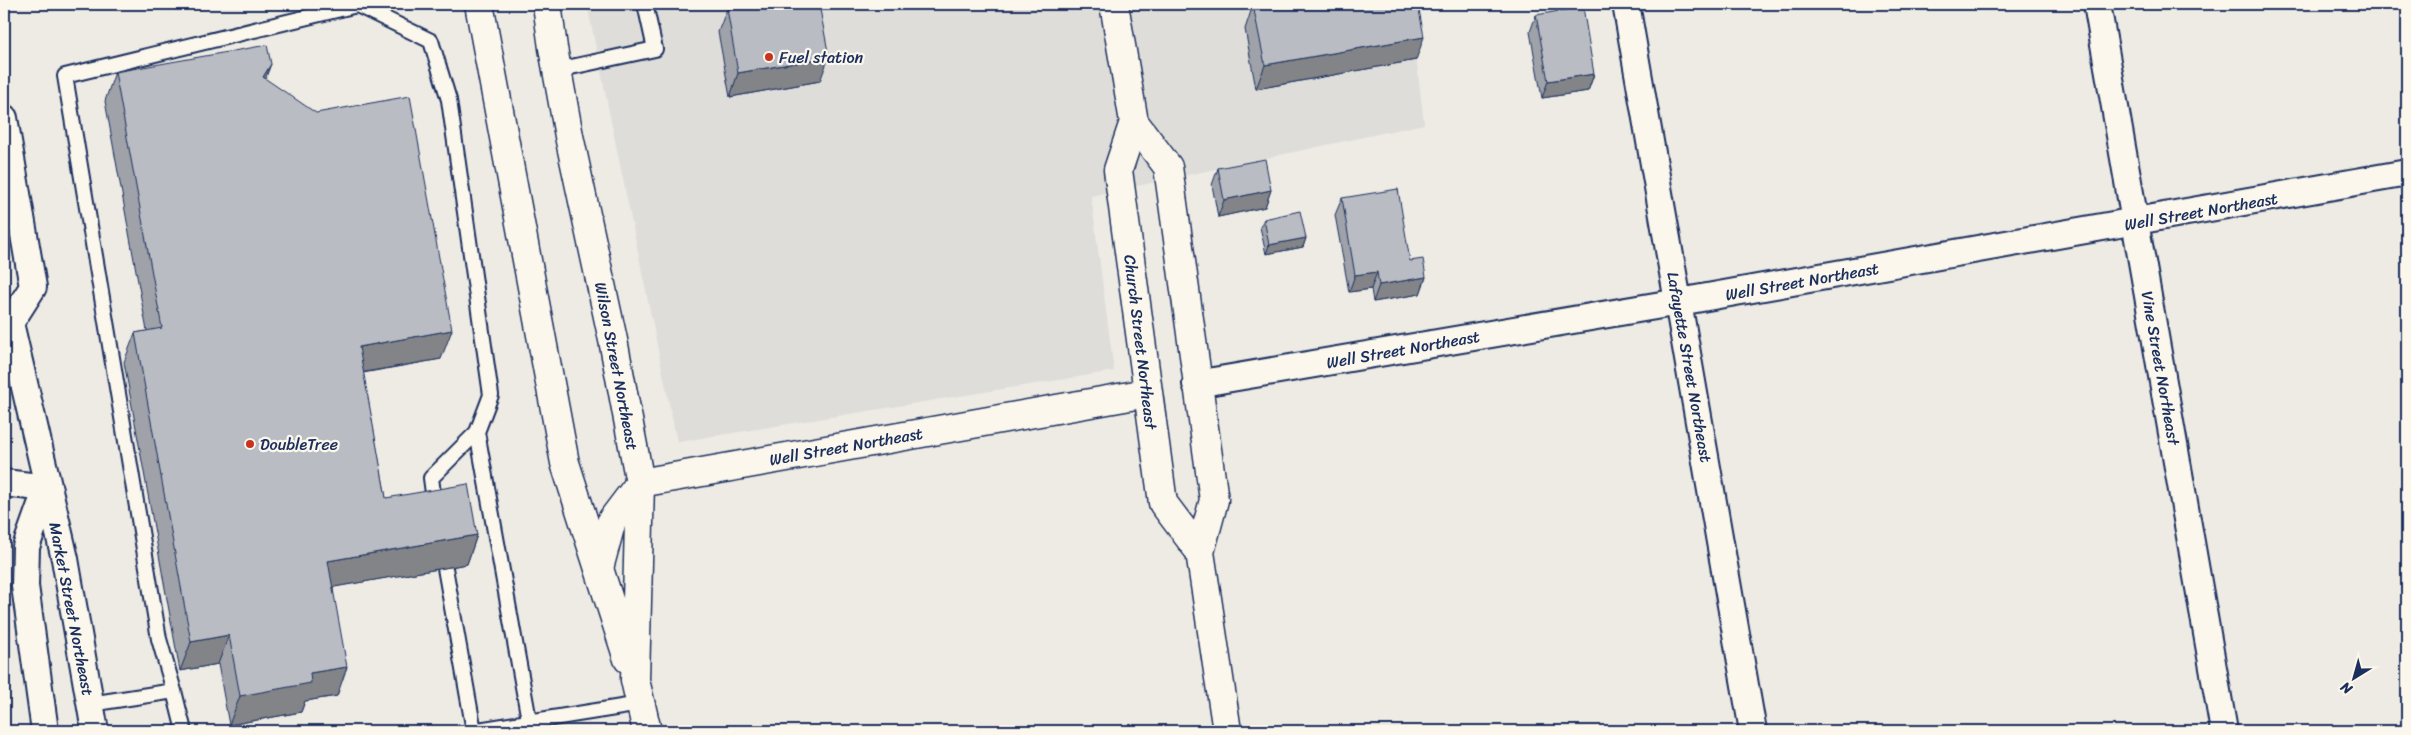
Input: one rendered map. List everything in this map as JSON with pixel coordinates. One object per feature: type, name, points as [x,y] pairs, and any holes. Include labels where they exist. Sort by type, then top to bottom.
[{"type":"main road","points":[[479,4],[565,463],[638,692]]},
{"type":"main road","name":"Wilson Street Northeast","points":[[547,4],[555,59],[614,340],[640,483],[638,692],[647,731]]},
{"type":"main road","points":[[554,4],[555,59]]},
{"type":"main road","name":"Church Street Northeast","points":[[1114,4],[1134,122],[1118,170],[1163,503],[1200,552]]},
{"type":"main road","name":"Church Street Northeast","points":[[1134,122],[1168,166],[1196,384],[1214,500],[1200,552],[1227,731]]},
{"type":"main road","name":"Well Street Northeast","points":[[640,483],[1147,393]]},
{"type":"main road","points":[[599,568],[612,520],[640,483]]},
{"type":"street","name":"Lafayette Street Northeast","points":[[1626,4],[1753,731]]},
{"type":"street","name":"Vine Street Northeast","points":[[2097,4],[2224,731]]},
{"type":"street","name":"Market Street Northeast","points":[[4,118],[34,287],[7,319],[65,559],[95,731]]},
{"type":"street","name":"Well Street Northeast","points":[[1196,384],[1679,302],[2407,174]]},
{"type":"street","points":[[4,483],[47,488]]},
{"type":"street","name":"Market Street Northeast","points":[[45,731],[25,586],[26,547],[47,488]]},
{"type":"lane","points":[[555,59],[655,49],[648,4]]},
{"type":"lane","points":[[184,731],[159,639],[65,76],[358,5],[431,41],[449,100],[491,394],[477,432],[431,478],[436,516]]},
{"type":"lane","points":[[477,432],[531,727]]},
{"type":"lane","points":[[445,568],[473,731],[531,727],[638,692]]},
{"type":"lane","points":[[90,704],[174,691]]},
{"type":"shaded area","points":[[587,4],[1406,4],[1415,47],[1424,124],[1091,196],[1114,371],[677,442]]},
{"type":"building","points":[[754,4],[819,4],[829,57],[738,73],[727,9]]},
{"type":"building","points":[[1418,4],[1424,37],[1265,65],[1253,5]]},
{"type":"building","points":[[1583,7],[1594,74],[1548,81],[1536,15]]},
{"type":"building","name":"DoubleTree","points":[[267,45],[271,64],[263,77],[316,113],[410,96],[452,330],[359,347],[386,498],[468,484],[477,535],[328,561],[347,667],[310,673],[311,683],[240,696],[229,635],[191,642],[135,333],[162,328],[115,72]]},
{"type":"building","points":[[1265,159],[1271,190],[1224,200],[1218,168]]},
{"type":"building","points":[[1398,189],[1410,261],[1423,259],[1426,277],[1379,285],[1377,272],[1355,275],[1342,198]]},
{"type":"building","points":[[1300,211],[1306,238],[1269,245],[1264,219]]},
{"type":"place","name":"Fuel station","points":[[769,57]]},
{"type":"place","name":"DoubleTree","points":[[250,444]]}]
